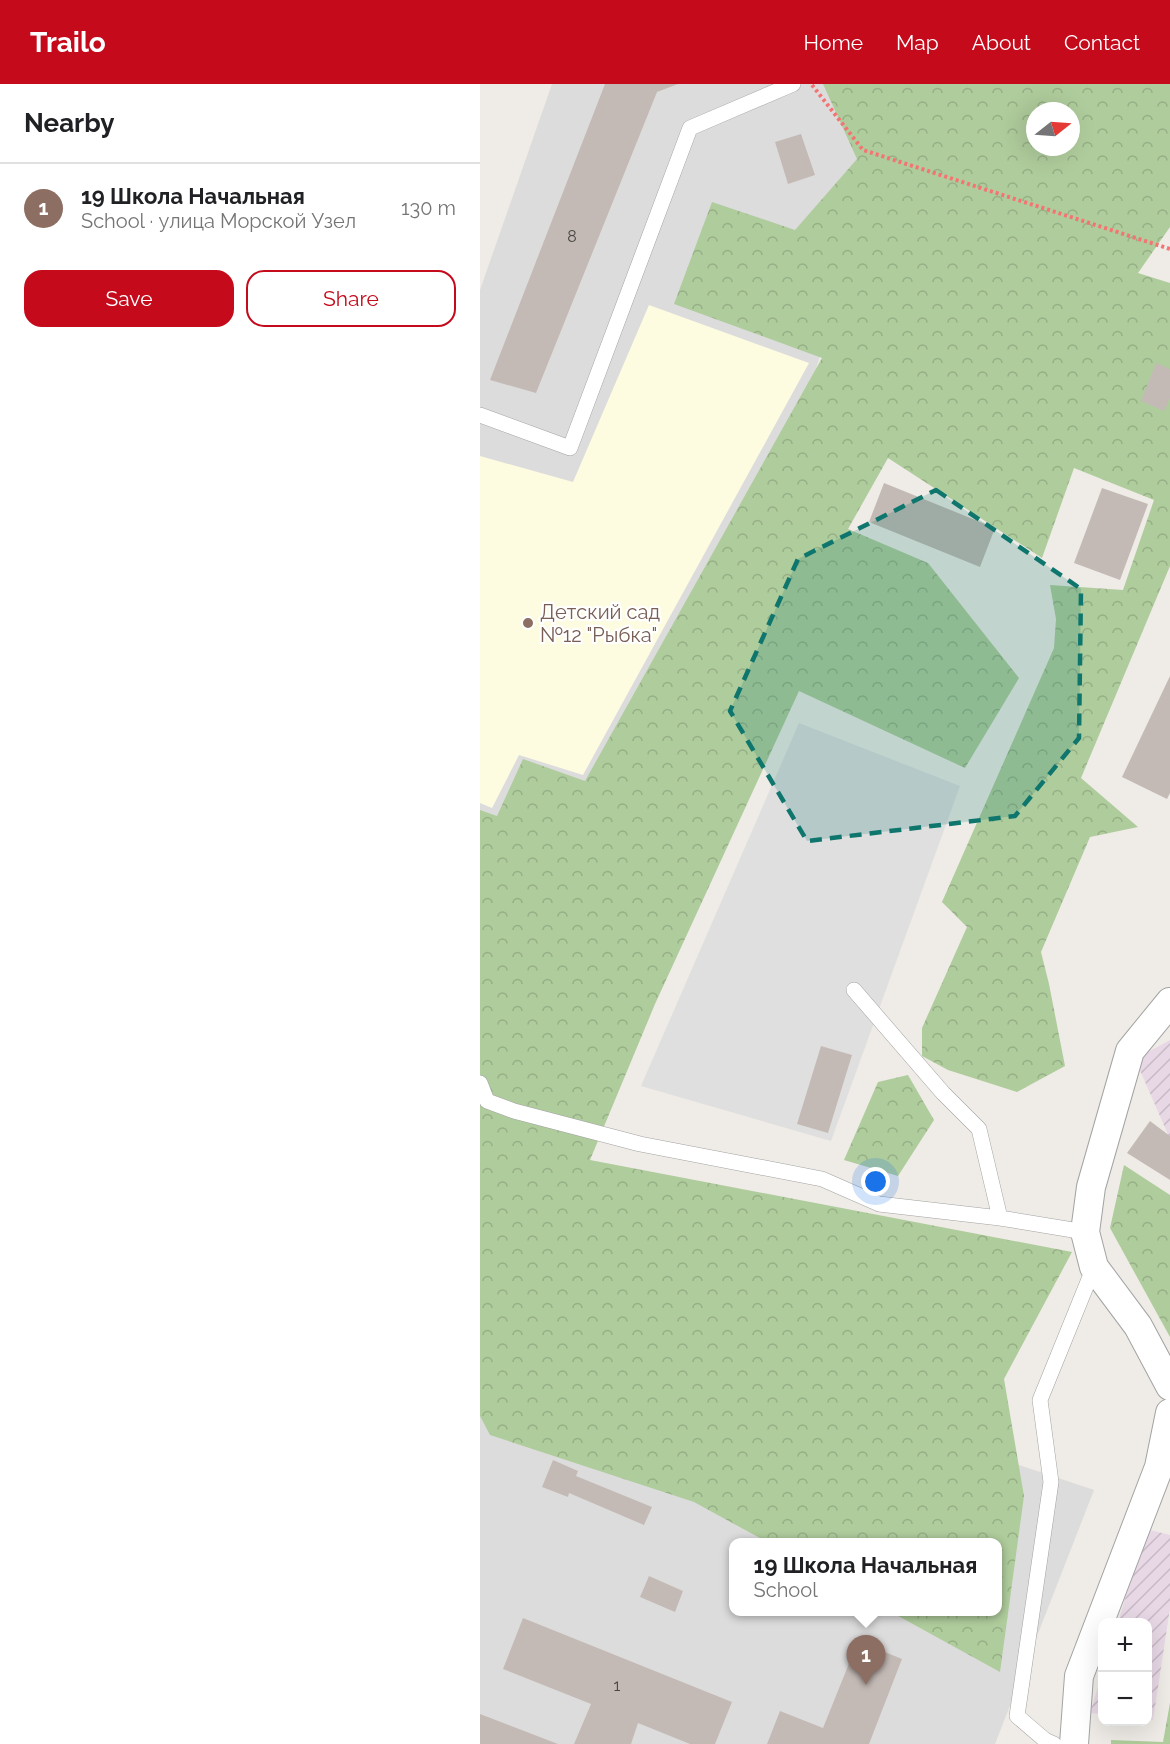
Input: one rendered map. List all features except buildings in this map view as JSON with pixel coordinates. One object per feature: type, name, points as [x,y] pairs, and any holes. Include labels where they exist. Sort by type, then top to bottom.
[{"type":"street","points":[[1170,1002],[1130,1051],[1091,1188],[1085,1232],[1094,1267],[1138,1326],[1170,1386]]},
{"type":"street","points":[[1074,1744],[1079,1676],[1159,1467],[1170,1413]]},
{"type":"lane","points":[[480,416],[570,448],[690,128],[793,84]]},
{"type":"lane","points":[[854,990],[943,1093],[979,1130],[1000,1218]]},
{"type":"lane","points":[[480,1083],[487,1101],[514,1111],[640,1144],[822,1179],[879,1204],[1000,1218],[1085,1232]]},
{"type":"lane","points":[[1054,1744],[1045,1740],[1017,1716],[1051,1482],[1040,1400],[1094,1267]]},
{"type":"path","points":[[812,84],[863,150],[1170,249]]},
{"type":"highlighted area","points":[[936,490],[1081,589],[1079,738],[1015,816],[807,841],[730,711],[798,559]]},
{"type":"shaded area","points":[[552,84],[905,84],[907,88],[515,1297],[1094,1490],[995,1744],[480,1744],[480,290]]},
{"type":"shaded area","points":[[649,305],[809,363],[583,775],[519,755],[492,808],[480,803],[480,456],[573,482]]},
{"type":"shaded area","points":[[799,723],[960,786],[831,1141],[641,1086]]},
{"type":"shaded area","points":[[1170,1040],[1170,1139],[1135,1059]]},
{"type":"shaded area","points":[[1146,1529],[1170,1535],[1170,1608],[1153,1720],[1152,1618],[1119,1618]]},
{"type":"shaded area","points":[[1098,1687],[1098,1714],[1090,1713]]},
{"type":"green space","points":[[823,84],[1170,84],[1170,227],[1138,273],[1170,283],[1170,566],[1081,778],[1138,827],[1090,837],[1041,952],[1065,1066],[1017,1092],[948,1070],[922,1056],[922,1028],[967,927],[942,902],[1054,648],[1056,619],[1050,585],[1123,590],[1154,500],[1074,468],[1042,558],[888,458],[848,529],[928,563],[1019,678],[965,768],[799,691],[655,1004],[590,1160],[1072,1252],[1004,1379],[1024,1496],[1000,1672],[898,1616],[1002,1616],[1002,1538],[760,1538],[694,1502],[490,1435],[480,1416],[480,810],[497,816],[523,759],[585,781],[822,358],[674,304],[712,202],[795,230],[857,159]]},
{"type":"green space","points":[[908,1075],[934,1120],[898,1176],[844,1160],[878,1082]]},
{"type":"green space","points":[[1124,1165],[1170,1195],[1170,1337],[1110,1228]]},
{"type":"green space","points":[[1170,1703],[1170,1744],[1111,1744],[1111,1740],[1163,1742]]},
{"type":"place","name":"Детский сад №12 \"Рыбка\"","points":[[528,623]]},
{"type":"place","name":"19 Школа Начальная","points":[[866,1685]]}]
